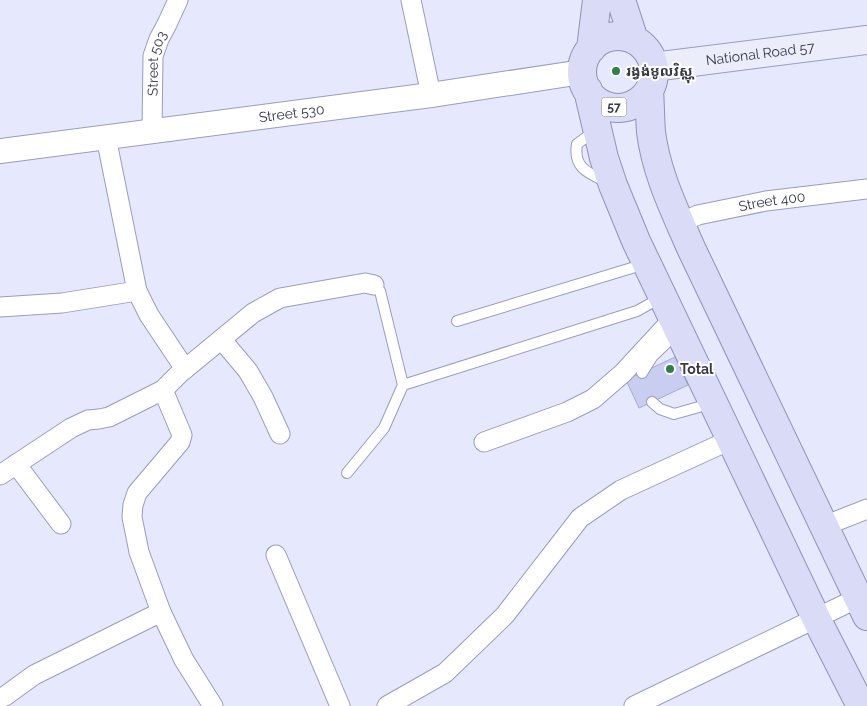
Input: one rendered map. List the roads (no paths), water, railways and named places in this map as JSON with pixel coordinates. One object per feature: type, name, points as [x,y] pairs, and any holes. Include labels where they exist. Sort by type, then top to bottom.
[{"type":"main road","points":[[597,0],[587,71],[597,130],[613,185],[646,264],[816,618],[861,706]]},
{"type":"main road","points":[[621,0],[634,40]]},
{"type":"main road","points":[[587,71],[600,41],[610,37],[622,36],[634,40],[643,46],[650,56],[651,133],[666,189],[691,248],[862,607]]},
{"type":"main road","name":"National Road 57","points":[[651,78],[867,40]]},
{"type":"main road","name":"57","points":[[587,71],[594,98],[601,104],[619,108],[637,102],[644,96],[651,78]]},
{"type":"street","name":"Street 503","points":[[152,131],[153,56],[178,0]]},
{"type":"street","points":[[411,0],[431,95]]},
{"type":"street","name":"Street 530","points":[[0,151],[431,95],[587,71]]},
{"type":"street","points":[[106,137],[137,291],[149,315],[186,369]]},
{"type":"street","name":"Street 400","points":[[680,223],[698,215],[766,201],[867,190]]},
{"type":"street","points":[[0,475],[71,428],[88,420],[109,417],[163,390],[253,313],[280,298],[365,283],[374,285]]},
{"type":"street","points":[[0,307],[62,303],[137,291]]},
{"type":"street","points":[[484,442],[567,412],[593,399],[623,373],[671,316]]},
{"type":"street","points":[[222,340],[248,370],[280,434]]},
{"type":"street","points":[[163,390],[182,434],[180,442],[137,493],[132,517],[139,552],[161,612],[184,660],[213,706]]},
{"type":"street","points":[[388,706],[445,673],[505,615],[580,518],[621,490],[730,440]]},
{"type":"street","points":[[16,464],[61,524]]},
{"type":"street","points":[[824,526],[867,509]]},
{"type":"street","points":[[276,555],[340,706]]},
{"type":"street","points":[[634,706],[816,618],[862,607]]},
{"type":"street","points":[[0,698],[6,696],[34,675],[161,612]]},
{"type":"lane","points":[[457,321],[646,264]]},
{"type":"lane","points":[[347,473],[384,428],[403,384],[380,291],[374,285]]},
{"type":"lane","points":[[403,384],[637,311],[671,316],[652,357],[642,373]]},
{"type":"lane","points":[[652,402],[660,409],[674,414],[713,403]]},
{"type":"place","name":"រង្វង់មូលវិស្ណុ","points":[[616,71]]},
{"type":"place","name":"Total","points":[[670,369]]}]
